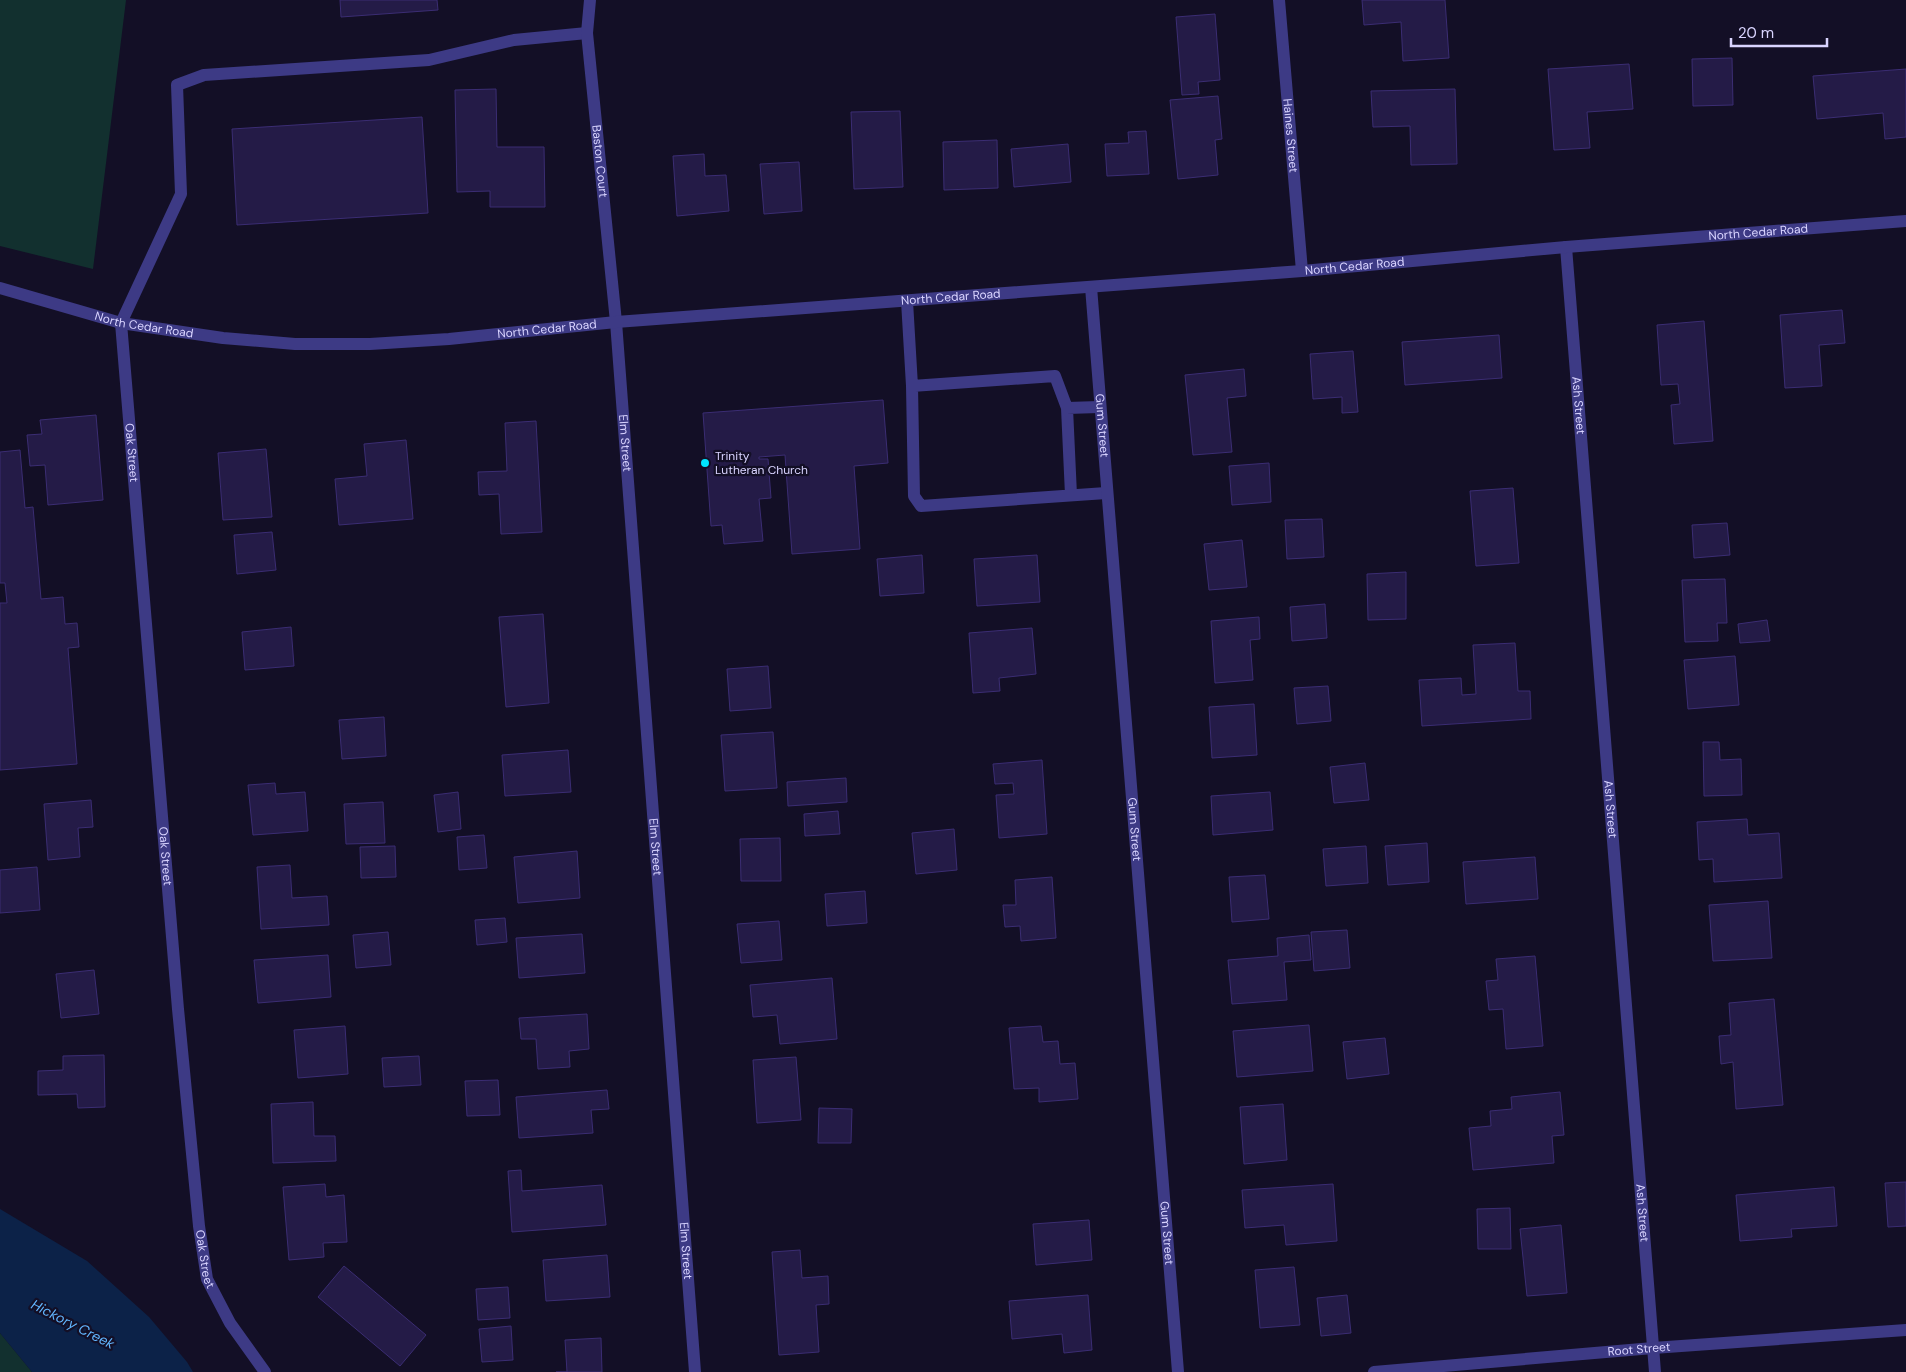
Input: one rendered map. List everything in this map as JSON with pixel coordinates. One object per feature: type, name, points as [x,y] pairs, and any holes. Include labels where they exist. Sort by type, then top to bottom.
[{"type":"street","name":"Baston Court","points":[[590,0],[587,33],[616,322]]},
{"type":"street","name":"Haines Street","points":[[1279,0],[1302,271]]},
{"type":"street","points":[[121,322],[181,194],[177,85],[204,75],[429,60],[514,40],[587,33]]},
{"type":"street","name":"North Cedar Road","points":[[0,288],[121,322],[223,338],[304,344],[370,344],[449,339],[616,322],[1302,271],[1566,247],[1906,221]]},
{"type":"street","name":"Ash Street","points":[[1566,247],[1655,1372]]},
{"type":"street","name":"Gum Street","points":[[1090,286],[1178,1372]]},
{"type":"street","points":[[907,300],[912,386],[914,496],[921,506],[1106,493]]},
{"type":"street","name":"Oak Street","points":[[121,322],[177,999],[199,1226],[207,1279],[230,1323],[265,1372]]},
{"type":"street","name":"Elm Street","points":[[616,322],[695,1372]]},
{"type":"street","points":[[912,386],[1055,376],[1067,408],[1071,496]]},
{"type":"street","points":[[1067,408],[1100,407]]},
{"type":"street","name":"Root Street","points":[[1374,1372],[1653,1348],[1906,1330]]},
{"type":"green space","points":[[0,0],[126,0],[93,269],[0,246]]},
{"type":"green space","points":[[0,1333],[32,1372],[0,1372]]},
{"type":"water","name":"Hickory Creek","points":[[0,1209],[87,1261],[149,1317],[187,1362],[193,1372],[32,1372],[0,1333]]},
{"type":"building","points":[[340,0],[437,0],[438,10],[341,17]]},
{"type":"building","points":[[1362,0],[1445,0],[1449,58],[1403,61],[1401,22],[1364,25]]},
{"type":"building","points":[[1215,14],[1220,80],[1198,82],[1199,94],[1182,95],[1176,17]]},
{"type":"building","points":[[1732,58],[1733,105],[1693,106],[1692,59]]},
{"type":"building","points":[[1629,64],[1633,109],[1587,112],[1590,148],[1554,150],[1548,69]]},
{"type":"building","points":[[1906,69],[1906,137],[1885,139],[1883,113],[1817,119],[1813,76]]},
{"type":"building","points":[[496,89],[497,147],[544,147],[545,207],[490,207],[490,191],[457,192],[455,90]]},
{"type":"building","points":[[1455,89],[1457,164],[1411,165],[1410,126],[1373,127],[1371,91]]},
{"type":"building","points":[[1218,96],[1222,139],[1215,140],[1218,175],[1178,179],[1170,100]]},
{"type":"building","points":[[900,111],[903,187],[854,189],[851,112]]},
{"type":"building","points":[[422,117],[428,213],[237,225],[232,129]]},
{"type":"building","points":[[1146,131],[1149,174],[1107,176],[1105,144],[1129,143],[1128,132]]},
{"type":"building","points":[[997,140],[998,188],[944,190],[943,142]]},
{"type":"building","points":[[1068,144],[1071,182],[1014,187],[1011,149]]},
{"type":"building","points":[[704,154],[705,176],[726,175],[729,211],[677,216],[673,156]]},
{"type":"building","points":[[799,162],[802,211],[764,214],[760,164]]},
{"type":"building","points":[[1842,310],[1845,343],[1819,345],[1822,386],[1785,388],[1780,315]]},
{"type":"building","points":[[1704,321],[1713,441],[1674,444],[1671,405],[1680,404],[1678,384],[1661,385],[1657,325]]},
{"type":"building","points":[[1499,335],[1502,378],[1405,385],[1402,342]]},
{"type":"building","points":[[1353,351],[1358,412],[1342,413],[1342,397],[1313,399],[1310,354]]},
{"type":"building","points":[[1244,369],[1246,396],[1227,398],[1232,452],[1193,455],[1185,375]]},
{"type":"building","points":[[883,400],[888,463],[854,466],[860,549],[792,554],[785,455],[759,457],[759,459],[768,459],[771,498],[759,499],[763,541],[724,544],[722,525],[711,526],[703,413]]},
{"type":"building","points":[[96,415],[103,500],[48,505],[45,465],[30,466],[27,435],[42,434],[40,420]]},
{"type":"building","points":[[536,421],[542,532],[501,534],[499,494],[479,495],[478,472],[507,471],[505,423]]},
{"type":"building","points":[[406,440],[413,519],[339,525],[335,479],[367,476],[364,444]]},
{"type":"building","points":[[266,449],[272,517],[223,520],[218,453]]},
{"type":"building","points":[[20,450],[25,508],[33,507],[41,599],[63,597],[65,624],[77,623],[79,647],[68,648],[77,764],[0,770],[0,603],[7,603],[5,583],[0,583],[0,452]]},
{"type":"building","points":[[1269,463],[1271,502],[1232,505],[1229,466]]},
{"type":"building","points":[[1513,488],[1519,563],[1476,566],[1470,491]]},
{"type":"building","points":[[1322,519],[1324,557],[1287,559],[1285,520]]},
{"type":"building","points":[[1727,523],[1730,555],[1694,558],[1692,525]]},
{"type":"building","points":[[272,532],[276,570],[237,574],[234,535]]},
{"type":"building","points":[[1242,540],[1247,587],[1209,590],[1204,544]]},
{"type":"building","points":[[922,555],[924,593],[880,596],[877,559]]},
{"type":"building","points":[[1037,555],[1040,602],[977,606],[974,559]]},
{"type":"building","points":[[1406,572],[1406,619],[1368,620],[1367,574]]},
{"type":"building","points":[[1725,579],[1727,623],[1717,623],[1718,641],[1685,642],[1682,580]]},
{"type":"building","points":[[1325,604],[1327,638],[1292,641],[1290,607]]},
{"type":"building","points":[[543,614],[549,703],[506,707],[499,617]]},
{"type":"building","points":[[1259,617],[1260,639],[1250,640],[1253,680],[1215,683],[1211,621]]},
{"type":"building","points":[[1767,620],[1770,641],[1740,643],[1738,624]]},
{"type":"building","points":[[291,627],[294,666],[245,670],[242,632]]},
{"type":"building","points":[[1032,628],[1036,674],[999,678],[1000,691],[973,693],[969,633]]},
{"type":"building","points":[[1515,643],[1518,691],[1530,691],[1531,719],[1422,726],[1419,680],[1461,678],[1462,695],[1476,694],[1473,645]]},
{"type":"building","points":[[1735,656],[1739,705],[1688,709],[1684,660]]},
{"type":"building","points":[[768,666],[771,708],[730,711],[727,669]]},
{"type":"building","points":[[1328,686],[1331,721],[1297,724],[1294,688]]},
{"type":"building","points":[[1254,704],[1257,755],[1212,758],[1209,707]]},
{"type":"building","points":[[384,717],[386,756],[342,759],[339,720]]},
{"type":"building","points":[[773,732],[777,788],[725,791],[721,735]]},
{"type":"building","points":[[1703,742],[1719,742],[1720,760],[1741,759],[1742,795],[1704,796]]},
{"type":"building","points":[[568,750],[571,792],[505,796],[502,755]]},
{"type":"building","points":[[1042,760],[1047,834],[999,838],[996,795],[1014,794],[1013,783],[995,784],[993,764]]},
{"type":"building","points":[[1365,763],[1369,800],[1334,803],[1330,767]]},
{"type":"building","points":[[846,778],[847,802],[788,806],[787,782]]},
{"type":"building","points":[[275,783],[276,794],[305,792],[308,831],[253,835],[248,785]]},
{"type":"building","points":[[458,792],[461,829],[438,832],[434,795]]},
{"type":"building","points":[[1270,792],[1273,830],[1213,835],[1211,796]]},
{"type":"building","points":[[91,800],[93,827],[78,828],[80,857],[48,860],[44,804]]},
{"type":"building","points":[[383,802],[385,843],[346,844],[344,804]]},
{"type":"building","points":[[838,811],[840,834],[805,836],[804,814]]},
{"type":"building","points":[[1747,819],[1748,835],[1779,833],[1782,878],[1714,882],[1713,859],[1699,860],[1697,822]]},
{"type":"building","points":[[954,829],[957,870],[916,874],[912,833]]},
{"type":"building","points":[[484,835],[487,868],[459,870],[457,837]]},
{"type":"building","points":[[780,838],[781,881],[741,881],[740,839]]},
{"type":"building","points":[[1427,843],[1429,882],[1388,885],[1385,846]]},
{"type":"building","points":[[395,846],[396,877],[361,878],[360,847]]},
{"type":"building","points":[[1366,846],[1368,883],[1326,886],[1323,849]]},
{"type":"building","points":[[577,851],[580,898],[518,903],[514,857]]},
{"type":"building","points":[[1535,857],[1538,899],[1466,904],[1463,862]]},
{"type":"building","points":[[290,865],[292,898],[327,896],[329,925],[261,929],[257,867]]},
{"type":"building","points":[[37,867],[40,910],[0,913],[0,870]]},
{"type":"building","points":[[1265,875],[1269,919],[1232,922],[1229,877]]},
{"type":"building","points":[[1052,877],[1056,938],[1021,941],[1020,926],[1005,927],[1003,905],[1016,905],[1015,880]]},
{"type":"building","points":[[865,891],[867,923],[827,926],[825,894]]},
{"type":"building","points":[[1768,901],[1772,958],[1713,961],[1709,905]]},
{"type":"building","points":[[505,918],[507,942],[477,945],[475,920]]},
{"type":"building","points":[[779,921],[782,960],[741,963],[737,924]]},
{"type":"building","points":[[1347,930],[1350,968],[1314,971],[1311,932]]},
{"type":"building","points":[[388,932],[391,965],[356,968],[353,935]]},
{"type":"building","points":[[582,934],[585,973],[519,978],[516,938]]},
{"type":"building","points":[[1309,935],[1311,960],[1284,962],[1287,1000],[1232,1004],[1228,960],[1278,956],[1277,938]]},
{"type":"building","points":[[328,955],[331,997],[258,1003],[254,960]]},
{"type":"building","points":[[1535,956],[1543,1046],[1506,1049],[1503,1009],[1489,1010],[1486,981],[1498,980],[1496,959]]},
{"type":"building","points":[[94,970],[99,1014],[61,1018],[56,974]]},
{"type":"building","points":[[832,978],[837,1039],[780,1044],[777,1015],[753,1017],[750,985]]},
{"type":"building","points":[[1774,999],[1783,1105],[1736,1109],[1733,1062],[1721,1064],[1719,1036],[1731,1035],[1729,1003]]},
{"type":"building","points":[[587,1014],[589,1049],[569,1051],[570,1067],[538,1069],[536,1039],[521,1039],[519,1018]]},
{"type":"building","points":[[1309,1025],[1313,1071],[1237,1077],[1233,1031]]},
{"type":"building","points":[[345,1026],[348,1074],[298,1078],[294,1030]]},
{"type":"building","points":[[1041,1026],[1043,1042],[1058,1041],[1060,1064],[1075,1063],[1078,1099],[1039,1102],[1039,1088],[1014,1089],[1009,1028]]},
{"type":"building","points":[[1385,1038],[1389,1074],[1347,1079],[1343,1042]]},
{"type":"building","points":[[104,1055],[105,1107],[78,1108],[77,1094],[38,1095],[38,1071],[63,1070],[63,1056]]},
{"type":"building","points":[[419,1056],[421,1085],[384,1087],[382,1058]]},
{"type":"building","points":[[796,1057],[801,1120],[757,1123],[753,1060]]},
{"type":"building","points":[[498,1080],[500,1115],[467,1116],[465,1081]]},
{"type":"building","points":[[607,1090],[609,1109],[591,1110],[593,1133],[519,1138],[516,1097]]},
{"type":"building","points":[[1560,1092],[1564,1135],[1552,1136],[1554,1163],[1473,1170],[1469,1128],[1491,1126],[1490,1111],[1512,1109],[1511,1097]]},
{"type":"building","points":[[313,1102],[314,1136],[335,1136],[336,1161],[273,1163],[271,1104]]},
{"type":"building","points":[[1283,1104],[1287,1160],[1244,1164],[1240,1107]]},
{"type":"building","points":[[819,1108],[852,1109],[851,1143],[818,1143]]},
{"type":"building","points":[[521,1170],[522,1191],[602,1185],[606,1225],[512,1232],[508,1171]]},
{"type":"building","points":[[1906,1182],[1906,1226],[1888,1227],[1885,1183]]},
{"type":"building","points":[[325,1184],[326,1197],[344,1195],[347,1242],[323,1243],[324,1257],[289,1260],[283,1187]]},
{"type":"building","points":[[1333,1184],[1337,1241],[1286,1245],[1284,1225],[1245,1228],[1242,1190]]},
{"type":"building","points":[[1834,1187],[1837,1226],[1791,1229],[1792,1237],[1740,1241],[1736,1195]]},
{"type":"building","points":[[1510,1208],[1511,1249],[1478,1249],[1477,1209]]},
{"type":"building","points":[[1089,1220],[1092,1260],[1036,1265],[1033,1224]]},
{"type":"building","points":[[1561,1225],[1567,1293],[1527,1296],[1520,1229]]},
{"type":"building","points":[[800,1250],[802,1278],[828,1276],[829,1304],[816,1305],[819,1352],[779,1355],[772,1252]]},
{"type":"building","points":[[607,1255],[610,1297],[546,1301],[543,1260]]},
{"type":"building","points":[[344,1266],[426,1335],[400,1366],[318,1297]]},
{"type":"building","points":[[1294,1267],[1300,1325],[1260,1328],[1255,1270]]},
{"type":"building","points":[[508,1287],[510,1318],[478,1320],[476,1289]]},
{"type":"building","points":[[1088,1295],[1092,1350],[1064,1353],[1062,1334],[1012,1339],[1009,1301]]},
{"type":"building","points":[[1347,1295],[1351,1333],[1321,1336],[1317,1298]]},
{"type":"building","points":[[511,1326],[513,1360],[482,1362],[479,1329]]},
{"type":"building","points":[[601,1338],[602,1372],[567,1372],[565,1340]]},
{"type":"place","name":"Trinity Lutheran Church","points":[[705,463]]}]
